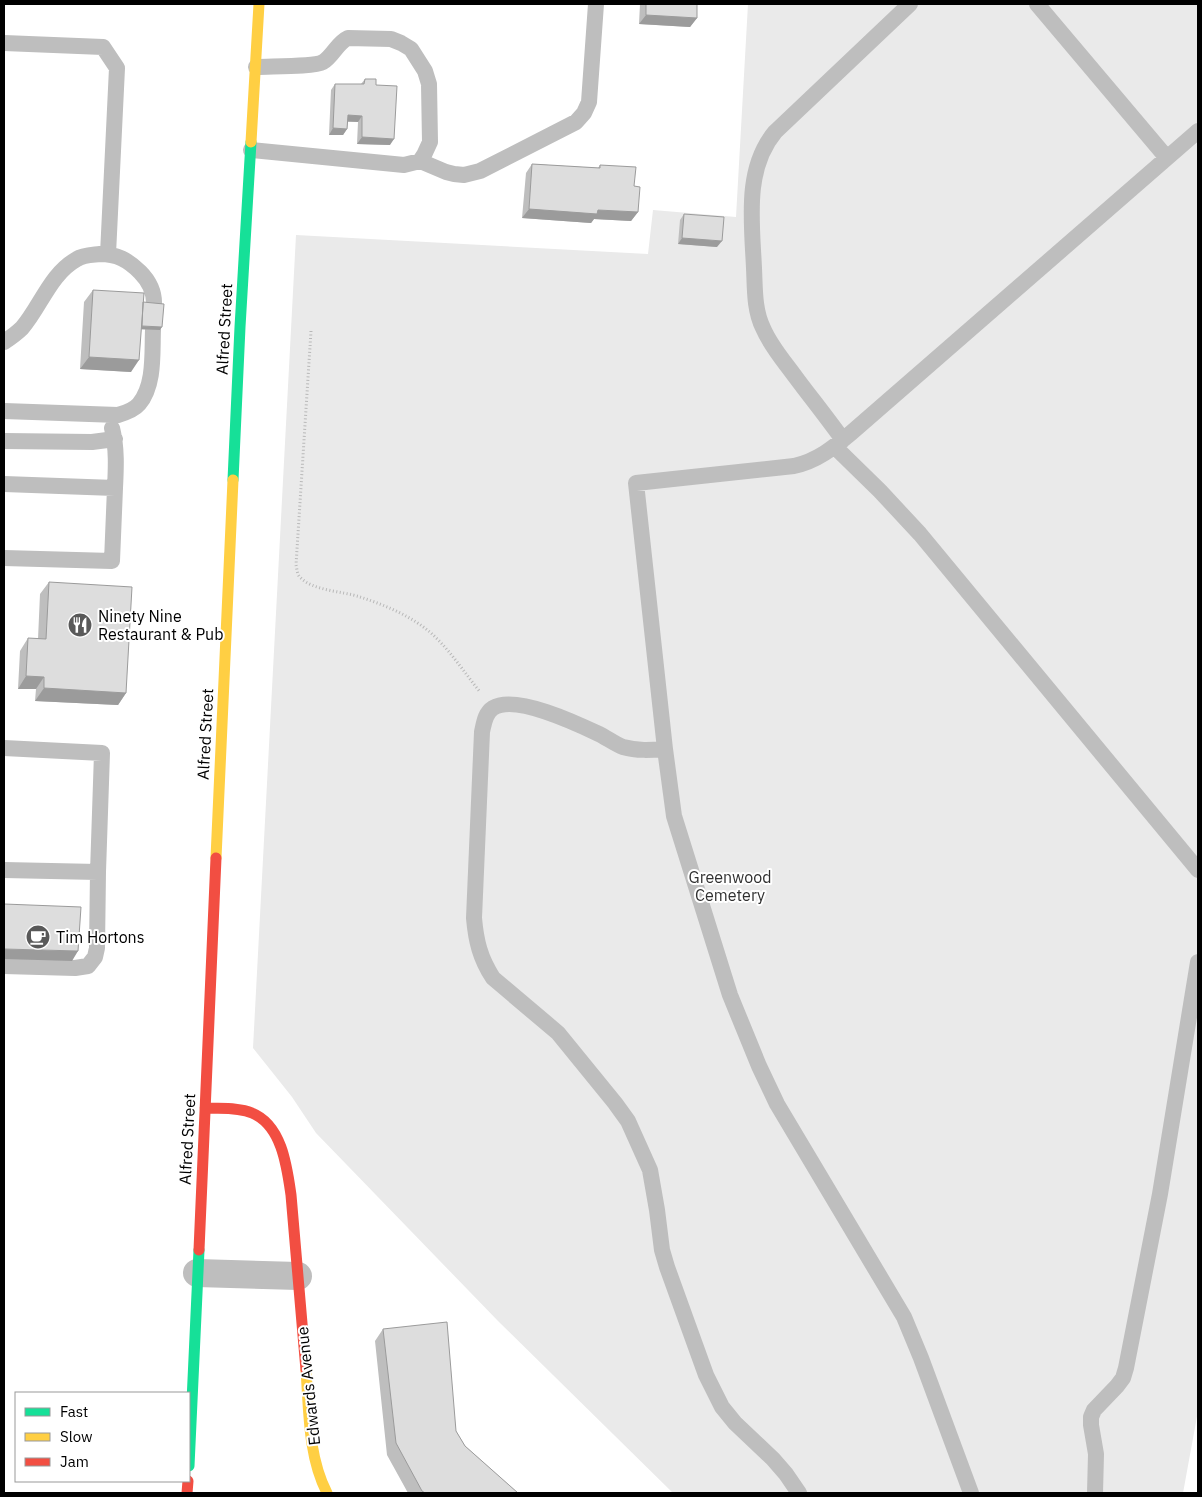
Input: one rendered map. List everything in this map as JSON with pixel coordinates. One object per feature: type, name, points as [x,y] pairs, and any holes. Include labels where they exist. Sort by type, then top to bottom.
[{"type":"main road","name":"Alfred Street","points":[[190,1442],[239,337],[259,4]]},
{"type":"main road","name":"Edwards Avenue","points":[[205,1108],[252,1113],[262,1119],[275,1136],[282,1155],[290,1186],[312,1444],[326,1493]]},
{"type":"street","points":[[197,1273],[298,1276]]},
{"type":"lane","points":[[420,160],[446,172],[464,175],[480,171],[576,122],[584,113],[589,102],[596,4]]},
{"type":"lane","points":[[910,4],[775,132],[761,155],[754,181],[751,213],[755,297],[762,327],[774,349],[839,443],[920,534],[1198,870]]},
{"type":"lane","points":[[1036,4],[1168,158]]},
{"type":"lane","points":[[251,150],[404,165],[420,160],[430,142],[429,84],[425,71],[411,48],[401,43],[391,39],[348,38],[342,41],[331,56],[318,64],[256,66]]},
{"type":"lane","points":[[4,42],[103,47],[117,68],[108,254]]},
{"type":"lane","points":[[971,1493],[904,1317],[777,1104],[753,1053],[730,995],[674,816],[636,484],[794,466],[812,460],[839,443],[1198,131]]},
{"type":"lane","points":[[4,342],[23,326],[50,284],[65,268],[78,258],[108,254],[124,258],[144,275],[152,288],[150,306]]},
{"type":"lane","points":[[4,411],[113,415],[136,395],[142,371],[148,330]]},
{"type":"lane","points":[[4,558],[112,560],[116,453],[113,415]]},
{"type":"lane","points":[[4,441],[92,442],[115,439]]},
{"type":"lane","points":[[4,484],[115,488]]},
{"type":"lane","points":[[665,749],[641,750],[622,746],[573,722],[545,711],[509,704],[492,708],[486,715],[482,732],[474,918],[476,939],[485,966],[493,978],[558,1033],[628,1121],[650,1170],[662,1250],[706,1375],[722,1408],[773,1459],[799,1493]]},
{"type":"lane","points":[[4,748],[102,753],[97,948],[95,957],[88,966],[75,968],[4,966]]},
{"type":"lane","points":[[4,870],[98,872]]},
{"type":"lane","points":[[1095,1493],[1096,1454],[1091,1417],[1094,1410],[1123,1378],[1130,1352],[1160,1194],[1198,962]]},
{"type":"path","points":[[311,331],[296,565],[299,576],[312,585],[358,596],[390,608],[414,621],[430,633],[449,652],[492,708]]},
{"type":"green space","name":"Greenwood Cemetery","points":[[748,4],[1198,4],[1198,1411],[1183,1493],[673,1493],[499,1322],[316,1133],[292,1097],[253,1048],[296,235],[648,254],[653,210],[736,217]]},
{"type":"building","points":[[646,4],[697,4],[697,18],[646,15]]},
{"type":"building","points":[[365,79],[376,79],[376,85],[397,86],[394,139],[362,137],[362,116],[348,115],[347,129],[333,128],[335,84],[364,84]]},
{"type":"building","points":[[532,164],[600,168],[600,165],[636,167],[634,186],[640,187],[638,212],[598,210],[597,214],[529,209]]},
{"type":"building","points":[[684,214],[724,217],[722,241],[682,238]]},
{"type":"building","points":[[93,290],[144,293],[139,360],[89,357]]},
{"type":"building","points":[[143,302],[164,304],[162,327],[142,326]]},
{"type":"building","name":"Ninety Nine Restaurant & Pub","points":[[49,582],[132,587],[126,693],[44,688],[44,677],[26,676],[28,638],[46,639]]},
{"type":"building","name":"Tim Hortons","points":[[4,904],[81,907],[78,951],[4,949]]},
{"type":"building","points":[[447,1322],[456,1431],[465,1446],[518,1493],[425,1493],[422,1491],[396,1443],[383,1329]]},
{"type":"traffic: fast","points":[[233,480],[251,142]]},
{"type":"traffic: fast","points":[[190,1444],[199,1250]]},
{"type":"traffic: slow","points":[[251,142],[259,4]]},
{"type":"traffic: slow","points":[[216,858],[233,480]]},
{"type":"traffic: slow","points":[[306,1370],[310,1433],[316,1464],[327,1493]]},
{"type":"traffic: jam","points":[[199,1250],[216,858]]},
{"type":"traffic: jam","points":[[205,1108],[235,1109],[252,1113],[270,1127],[281,1148],[291,1195],[306,1370]]},
{"type":"traffic: jam","points":[[187,1493],[188,1482]]},
{"type":"place","name":"Ninety Nine Restaurant & Pub","points":[[80,625]]},
{"type":"place","name":"Tim Hortons","points":[[38,937]]}]
